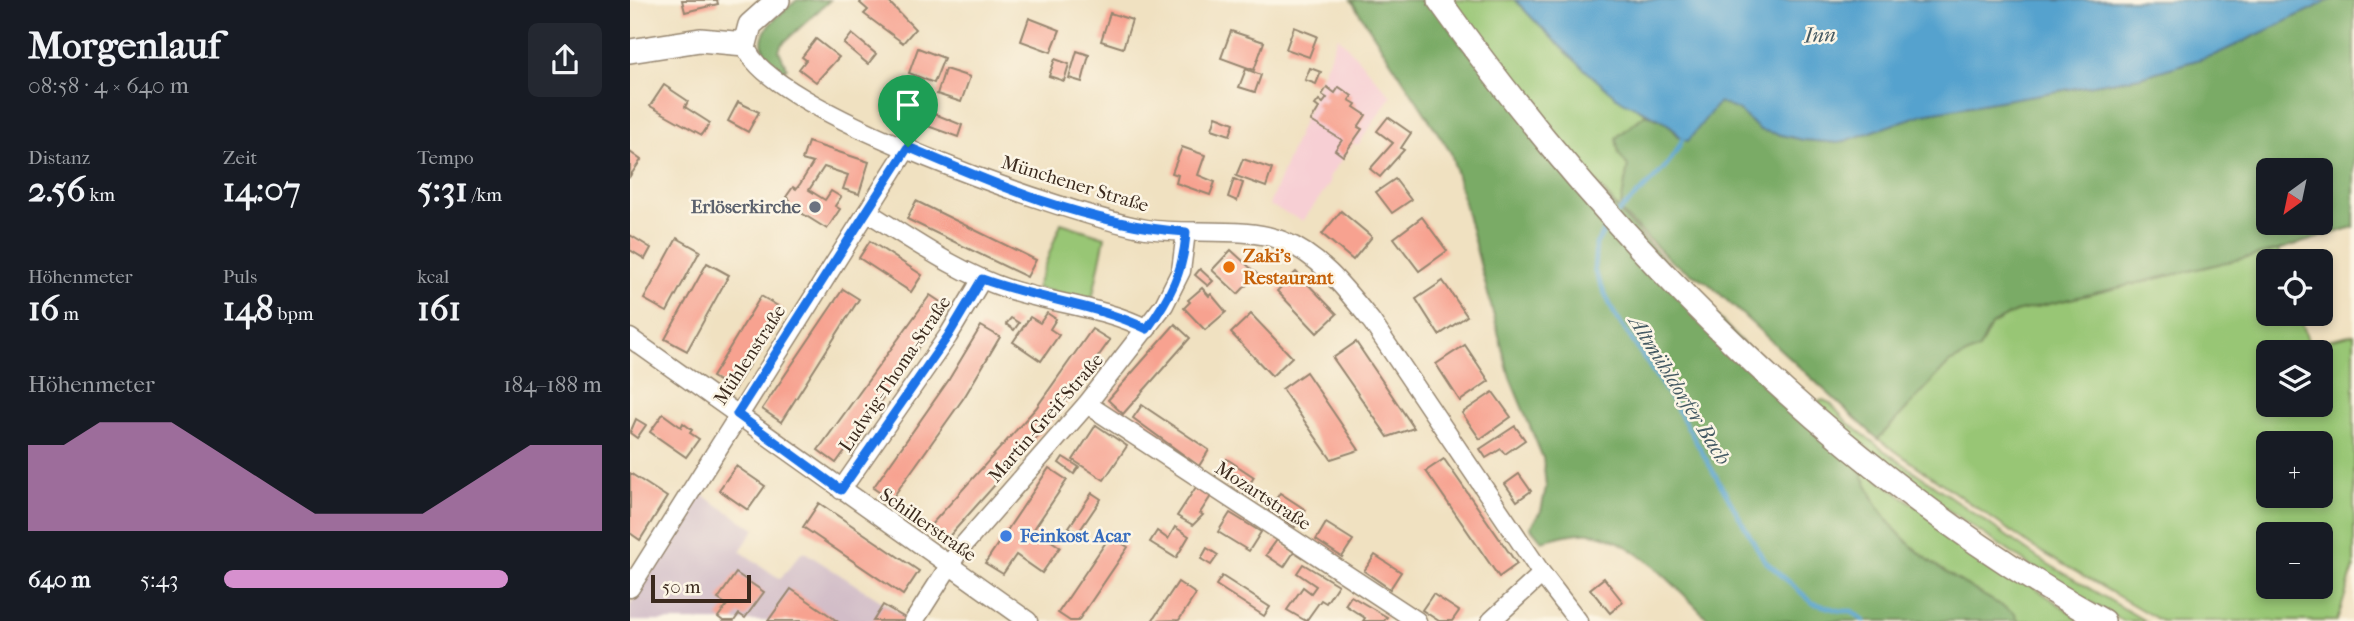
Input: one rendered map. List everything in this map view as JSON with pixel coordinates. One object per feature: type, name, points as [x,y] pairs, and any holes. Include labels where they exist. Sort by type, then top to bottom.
[{"type":"main road","points":[[630,51],[700,40],[747,37],[778,0]]},
{"type":"main road","points":[[1439,0],[1517,103],[1607,209],[1703,314],[1791,398],[1911,495],[1998,556],[2104,621]]},
{"type":"street","name":"Münchener Straße","points":[[747,37],[753,62],[794,93],[843,121],[974,175],[1092,215],[1147,229],[1273,237],[1293,245],[1319,263],[1372,322],[1542,574],[1578,621]]},
{"type":"street","name":"Mühlenstraße","points":[[630,588],[737,414],[908,147]]},
{"type":"street","points":[[867,212],[982,279],[1043,299],[1124,318],[1147,329]]},
{"type":"street","name":"Martin-Greif-Straße","points":[[914,621],[949,565],[1087,404],[1147,329],[1177,283],[1184,261],[1186,232]]},
{"type":"street","name":"Ludwig-Thoma-Straße","points":[[841,490],[948,336],[982,279]]},
{"type":"street","name":"Schillerstraße","points":[[630,338],[1028,621]]},
{"type":"street","name":"Mozartstraße","points":[[1087,404],[1417,621]]},
{"type":"street","points":[[1491,621],[1542,574]]},
{"type":"shaded area","points":[[1338,36],[1391,96],[1358,145],[1354,143],[1329,177],[1330,183],[1303,221],[1269,205]]},
{"type":"shaded area","points":[[701,494],[755,529],[740,551],[780,579],[803,551],[909,619],[908,621],[630,621],[630,606]]},
{"type":"green space","points":[[797,0],[830,0],[781,45],[779,51],[787,68],[780,73],[764,51],[764,33],[777,17]]},
{"type":"green space","points":[[1351,0],[1431,0],[1462,45],[1857,465],[1879,508],[1892,526],[1923,556],[2014,613],[2018,621],[1710,621],[1655,567],[1623,544],[1590,533],[1542,541],[1530,527],[1541,511],[1546,487],[1543,458],[1510,378],[1451,153]]},
{"type":"green space","points":[[1450,0],[1515,0],[1577,61],[1610,89],[1646,114],[1616,138],[1619,154],[1628,166],[1620,211],[1544,121]]},
{"type":"green space","points":[[2330,0],[2354,0],[2354,227],[2333,233],[2333,158],[2256,158],[2256,235],[2328,235],[2281,249],[2256,249],[2256,255],[2015,312],[1991,325],[1979,349],[1949,363],[1878,439],[1708,283],[1672,262],[1620,211],[1628,166],[1619,154],[1616,138],[1646,114],[1668,124],[1682,140],[1719,102],[1738,110],[1760,130],[1803,140],[1839,143],[1923,114],[2140,77],[2217,54]]},
{"type":"green space","points":[[1061,223],[1105,237],[1092,300],[1036,288]]},
{"type":"green space","points":[[2256,255],[2256,326],[2303,326],[2308,340],[2256,340],[2256,417],[2333,417],[2333,340],[2327,340],[2354,334],[2354,567],[2337,621],[2161,621],[2033,547],[1878,439],[1949,363],[1979,349],[1991,325],[2015,312]]},
{"type":"green space","points":[[1823,400],[1830,403],[1847,422],[1882,449],[2038,558],[2145,621],[2123,621],[2055,582],[1930,498],[1837,424],[1817,402]]},
{"type":"green space","points":[[1857,465],[2083,621],[2018,621],[2014,613],[1940,568],[1923,556],[1892,526],[1876,503]]},
{"type":"water","name":"Inn","points":[[1515,0],[2330,0],[2217,54],[2140,77],[1923,114],[1839,143],[1803,140],[1760,130],[1738,110],[1719,102],[1688,141],[1685,140],[1669,125],[1615,96],[1572,58]]},
{"type":"building","points":[[682,0],[717,0],[718,4],[685,12]]},
{"type":"building","points":[[862,0],[887,0],[915,29],[903,43],[864,14],[868,10],[860,3]]},
{"type":"building","points":[[1110,13],[1132,20],[1123,48],[1101,41]]},
{"type":"building","points":[[1029,18],[1060,30],[1051,52],[1021,41]]},
{"type":"building","points":[[1294,27],[1317,36],[1309,57],[1286,49]]},
{"type":"building","points":[[1231,31],[1264,42],[1254,70],[1221,58]]},
{"type":"building","points":[[852,34],[876,54],[868,64],[844,44]]},
{"type":"building","points":[[816,39],[839,57],[816,82],[799,69],[806,60],[802,57]]},
{"type":"building","points":[[918,48],[944,58],[934,83],[909,73]]},
{"type":"building","points":[[1077,51],[1089,55],[1082,82],[1069,78]]},
{"type":"building","points":[[1055,59],[1069,64],[1064,81],[1049,76]]},
{"type":"building","points":[[1310,68],[1321,72],[1316,84],[1305,80]]},
{"type":"building","points":[[945,69],[970,77],[961,102],[937,94]]},
{"type":"building","points":[[1246,69],[1261,75],[1255,92],[1239,87]]},
{"type":"building","points":[[664,85],[688,101],[685,107],[710,123],[702,135],[650,106]]},
{"type":"building","points":[[1327,87],[1335,93],[1339,87],[1352,96],[1349,100],[1356,104],[1354,107],[1366,115],[1358,127],[1362,129],[1343,156],[1335,150],[1342,140],[1311,121],[1319,108],[1315,105],[1319,100],[1323,103],[1327,98],[1322,95]]},
{"type":"building","points":[[888,95],[962,125],[958,137],[883,110]]},
{"type":"building","points":[[738,102],[759,112],[748,132],[728,121]]},
{"type":"building","points":[[1216,116],[1234,123],[1230,135],[1212,129]]},
{"type":"building","points":[[1388,117],[1411,133],[1401,148],[1404,150],[1380,177],[1370,169],[1393,143],[1377,131]]},
{"type":"building","points":[[808,142],[869,162],[859,194],[843,189],[848,175],[824,167],[809,190],[825,200],[831,191],[841,197],[835,206],[840,209],[827,229],[787,204],[790,200],[786,197],[793,187],[796,189],[800,184],[813,163],[802,160]]},
{"type":"building","points":[[1182,147],[1205,155],[1198,175],[1215,182],[1210,195],[1176,183],[1178,175],[1172,173]]},
{"type":"building","points":[[630,152],[641,160],[630,176]]},
{"type":"building","points":[[1243,159],[1272,169],[1266,187],[1236,176]]},
{"type":"building","points":[[1234,179],[1243,183],[1237,201],[1228,197]]},
{"type":"building","points":[[1395,179],[1411,200],[1392,213],[1376,192]]},
{"type":"building","points":[[916,201],[1036,260],[1027,277],[907,219]]},
{"type":"building","points":[[1341,211],[1372,237],[1353,260],[1322,234]]},
{"type":"building","points":[[1422,217],[1447,251],[1419,271],[1394,238]]},
{"type":"building","points":[[630,235],[651,248],[645,259],[630,250]]},
{"type":"building","points":[[677,238],[700,251],[667,312],[644,299]]},
{"type":"building","points":[[870,241],[922,275],[911,292],[859,258]]},
{"type":"building","points":[[1231,250],[1257,274],[1238,294],[1212,270]]},
{"type":"building","points":[[707,263],[729,275],[687,351],[665,339]]},
{"type":"building","points":[[1200,269],[1213,281],[1208,286],[1195,275]]},
{"type":"building","points":[[1296,272],[1337,314],[1317,333],[1277,291]]},
{"type":"building","points":[[1443,281],[1467,316],[1439,335],[1416,299]]},
{"type":"building","points":[[1202,288],[1209,296],[1211,294],[1226,312],[1205,330],[1184,308],[1190,302],[1188,300]]},
{"type":"building","points":[[843,289],[859,299],[781,422],[762,409]]},
{"type":"building","points":[[930,295],[948,307],[836,463],[818,450]]},
{"type":"building","points":[[761,296],[783,309],[734,390],[712,377]]},
{"type":"building","points":[[1047,313],[1056,319],[1050,329],[1059,335],[1041,361],[1013,342],[1030,317],[1040,323]]},
{"type":"building","points":[[1251,314],[1292,357],[1272,376],[1231,333]]},
{"type":"building","points":[[1011,318],[1019,323],[1014,330],[1006,324]]},
{"type":"building","points":[[1175,324],[1190,338],[1123,414],[1108,400]]},
{"type":"building","points":[[981,326],[1000,337],[965,396],[891,500],[873,488],[948,381]]},
{"type":"building","points":[[1092,329],[1110,340],[1058,414],[945,541],[929,527],[1036,408]]},
{"type":"building","points":[[1356,342],[1414,428],[1388,437],[1333,358]]},
{"type":"building","points":[[1465,345],[1489,381],[1460,401],[1436,364]]},
{"type":"building","points":[[1306,372],[1359,450],[1331,459],[1282,389]]},
{"type":"building","points":[[1493,392],[1511,417],[1480,439],[1462,413]]},
{"type":"building","points":[[1142,405],[1209,450],[1199,466],[1133,418]]},
{"type":"building","points":[[663,414],[681,427],[683,423],[692,430],[690,433],[699,439],[686,457],[650,432]]},
{"type":"building","points":[[636,419],[646,425],[637,438],[630,433]]},
{"type":"building","points":[[1096,425],[1127,446],[1104,480],[1073,460]]},
{"type":"building","points":[[1515,426],[1525,440],[1505,454],[1501,449],[1486,458],[1480,449]]},
{"type":"building","points":[[1063,457],[1079,467],[1074,474],[1059,463]]},
{"type":"building","points":[[1227,459],[1254,477],[1243,495],[1215,477]]},
{"type":"building","points":[[1444,459],[1517,564],[1499,577],[1426,471]]},
{"type":"building","points":[[736,466],[765,486],[748,510],[719,490]]},
{"type":"building","points":[[1049,468],[1067,480],[1034,529],[1060,547],[1042,573],[1016,555],[1003,574],[985,563]]},
{"type":"building","points":[[630,473],[667,497],[640,540],[630,533]]},
{"type":"building","points":[[1519,474],[1531,491],[1517,501],[1505,484]]},
{"type":"building","points":[[1196,487],[1211,496],[1200,513],[1203,515],[1193,525],[1177,516]]},
{"type":"building","points":[[1092,493],[1101,499],[1078,533],[1069,527]]},
{"type":"building","points":[[1280,493],[1306,510],[1295,527],[1269,510]]},
{"type":"building","points":[[819,503],[919,571],[903,595],[803,527]]},
{"type":"building","points":[[1230,513],[1261,532],[1249,551],[1218,532]]},
{"type":"building","points":[[1326,523],[1353,540],[1342,557],[1316,540]]},
{"type":"building","points":[[1175,527],[1189,536],[1176,558],[1150,542],[1157,531],[1168,539]]},
{"type":"building","points":[[1110,536],[1128,547],[1078,621],[1070,621],[1058,613]]},
{"type":"building","points":[[1277,540],[1294,552],[1284,567],[1266,555]]},
{"type":"building","points":[[1207,548],[1218,555],[1211,565],[1201,559]]},
{"type":"building","points":[[1375,555],[1401,572],[1390,589],[1364,571]]},
{"type":"building","points":[[1303,564],[1338,585],[1326,603],[1321,600],[1306,621],[1287,610],[1303,587],[1311,593],[1316,586],[1297,573]]},
{"type":"building","points":[[736,573],[764,592],[745,618],[739,614],[734,621],[723,621],[718,617],[727,605],[718,599]]},
{"type":"building","points":[[1222,576],[1270,607],[1264,616],[1216,585]]},
{"type":"building","points":[[1604,578],[1623,602],[1610,613],[1590,589]]},
{"type":"building","points":[[1178,582],[1196,594],[1179,620],[1152,621]]},
{"type":"building","points":[[791,589],[829,615],[837,621],[768,621]]},
{"type":"building","points":[[1433,594],[1459,611],[1452,621],[1439,621],[1422,610]]},
{"type":"building","points":[[1351,596],[1387,617],[1384,621],[1363,621],[1365,618],[1345,605]]},
{"type":"building","points":[[883,605],[905,618],[903,621],[873,621]]},
{"type":"waterway","name":"Altmühldorfer Bach","points":[[1618,213],[1670,161],[1682,140]]},
{"type":"waterway","name":"Altmühldorfer Bach","points":[[1610,222],[1596,244],[1594,270],[1614,313],[1672,400],[1764,560],[1813,603],[1841,611],[1852,611],[1864,621]]},
{"type":"place","name":"Erlöserkirche","points":[[815,207]]},
{"type":"place","name":"Zaki's Restaurant","points":[[1229,267]]},
{"type":"place","name":"Feinkost Acar","points":[[1006,536]]},
{"type":"route","points":[[908,147],[974,175],[1092,215],[1147,229],[1186,232],[1184,261],[1177,283],[1147,329],[1124,318],[1043,299],[982,279],[919,381],[841,490],[737,414],[908,147]]}]
